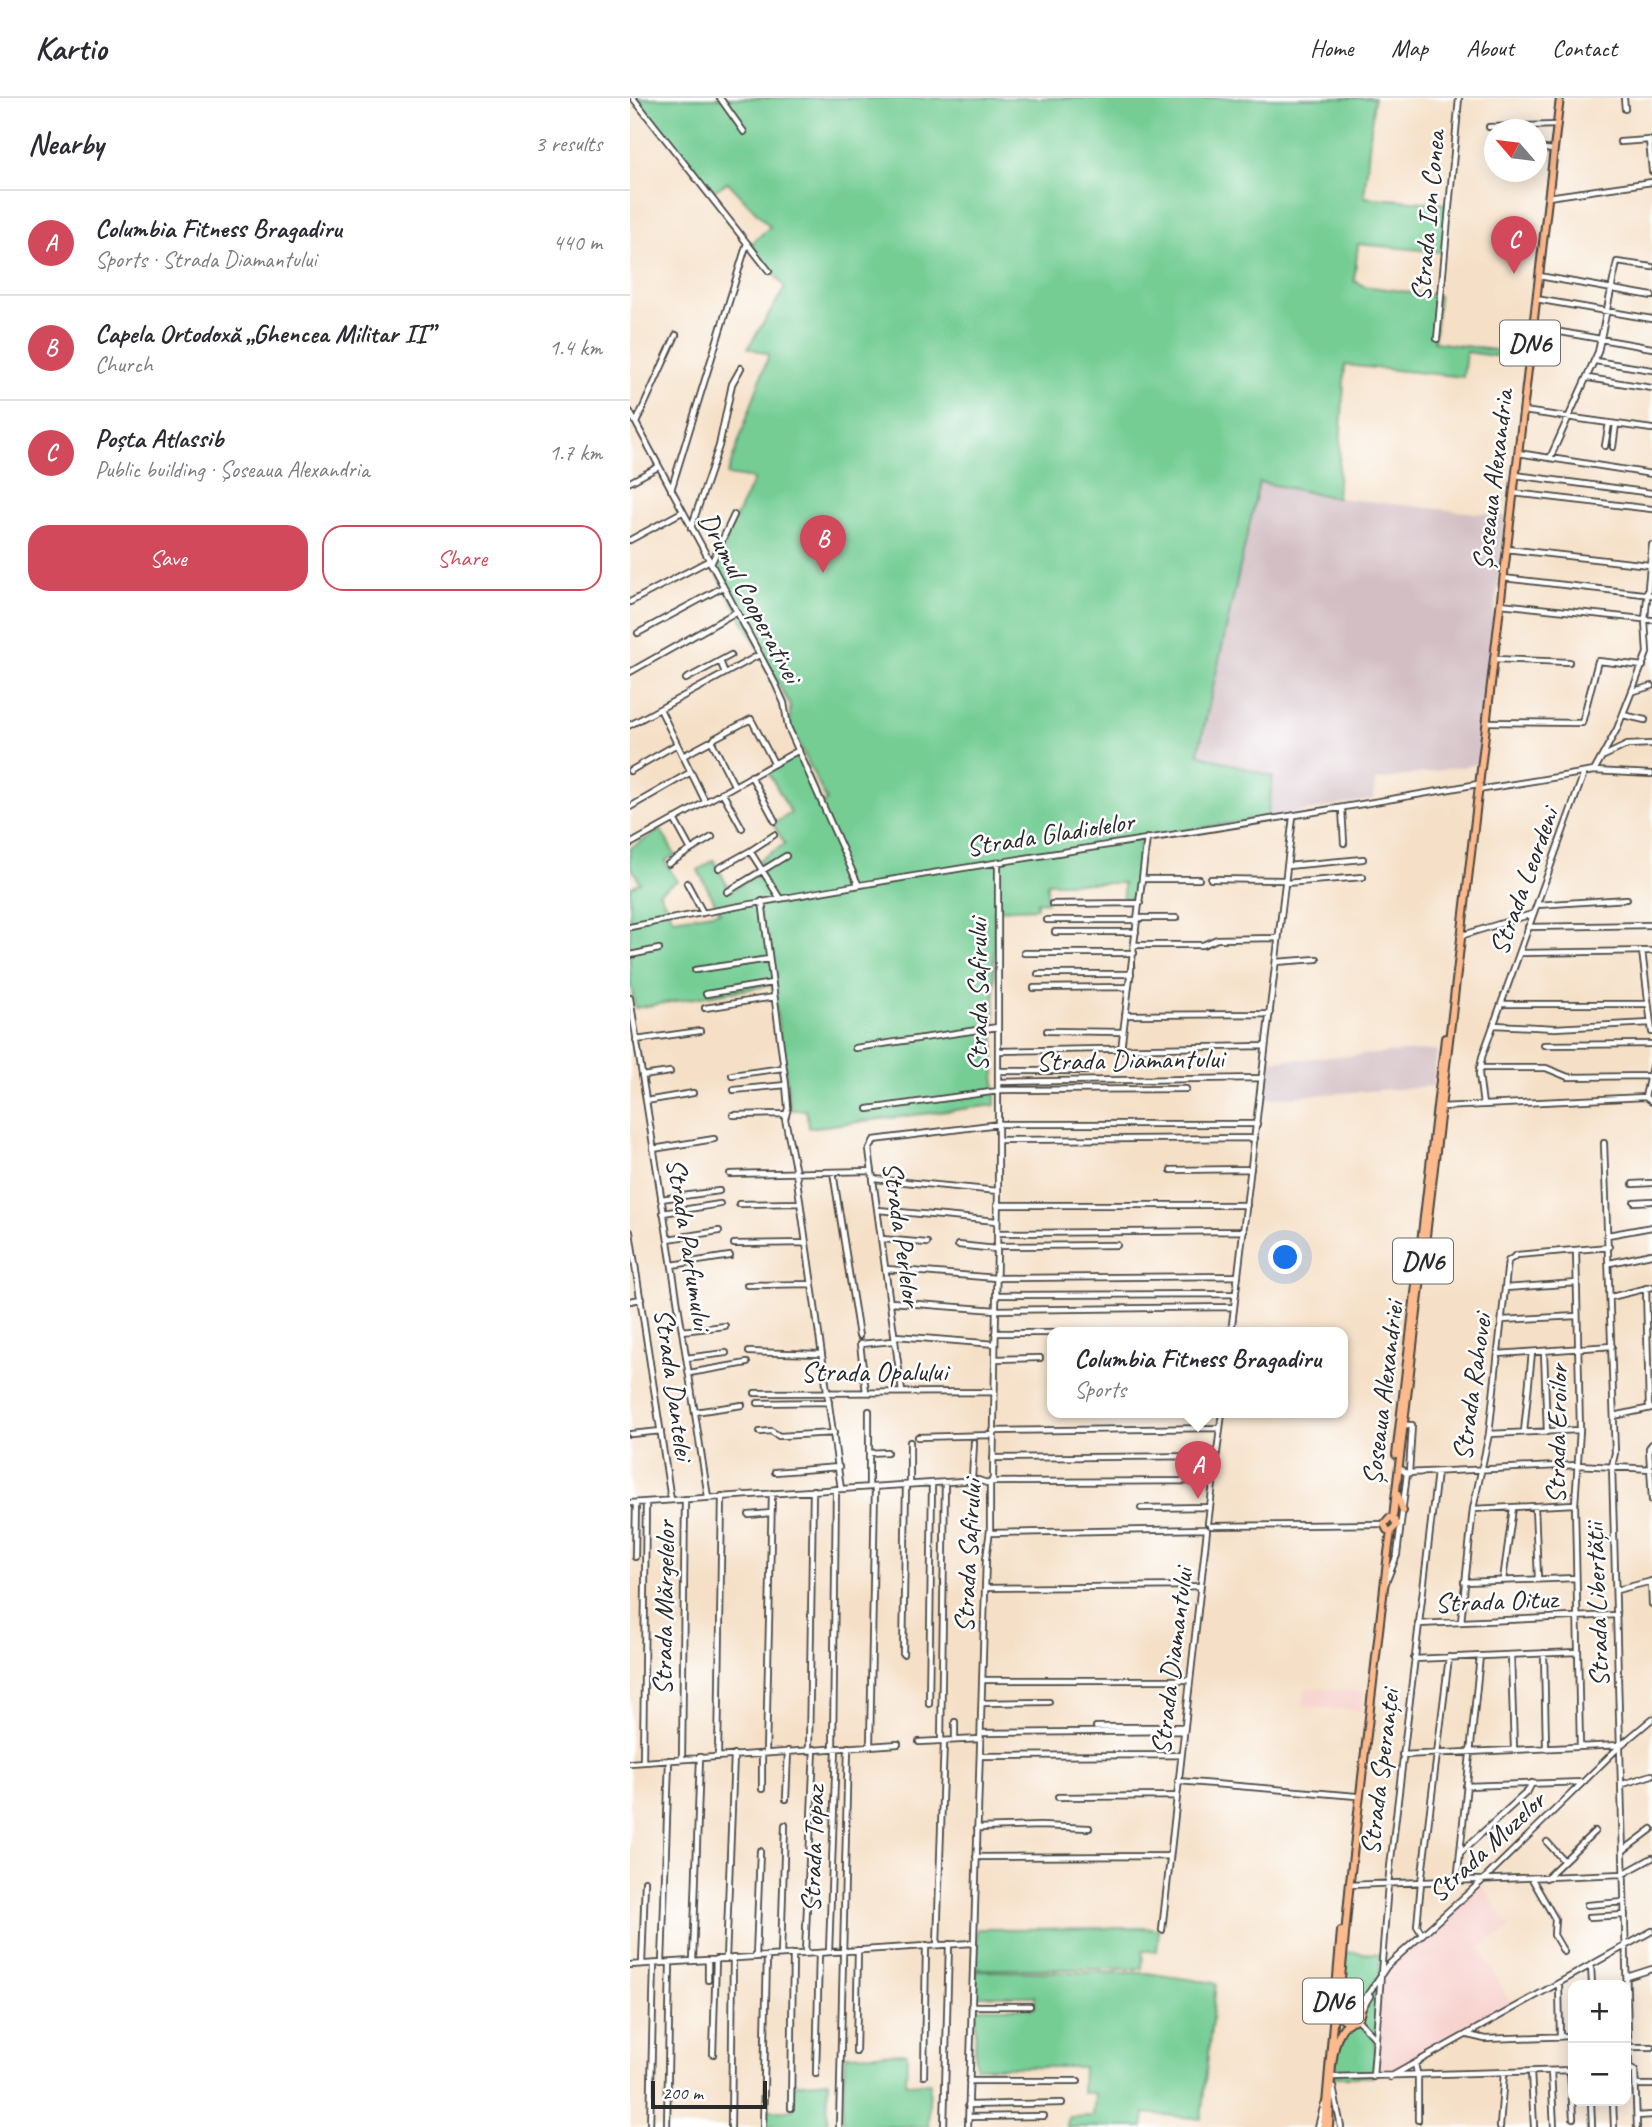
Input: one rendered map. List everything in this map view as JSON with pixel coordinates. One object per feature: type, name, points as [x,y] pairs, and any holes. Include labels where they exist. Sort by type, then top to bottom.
[{"type":"main road","name":"Șoseaua Alexandria","points":[[1477,787],[1560,98]]},
{"type":"main road","name":"Șoseaua Alexandriei","points":[[1391,1518],[1477,787]]},
{"type":"main road","name":"Șoseaua Alexandriei","points":[[1391,1518],[1441,1064],[1449,1023]]},
{"type":"main road","points":[[1396,1491],[1403,1511]]},
{"type":"main road","name":"DN6","points":[[1387,1528],[1397,1525],[1391,1518]]},
{"type":"main road","points":[[1387,1528],[1391,1518]]},
{"type":"main road","name":"DN6","points":[[1327,2127],[1326,2100],[1336,2038],[1341,2028],[1361,2011],[1344,1993],[1341,1978],[1349,1885],[1384,1586],[1387,1528]]},
{"type":"main road","name":"DN6","points":[[1327,2127],[1341,1931],[1387,1528]]},
{"type":"main road","name":"DN6","points":[[1331,2076],[1340,2005],[1341,1931]]},
{"type":"main road","name":"DN6","points":[[1340,2005],[1354,2001]]},
{"type":"main road","name":"DN6","points":[[1339,2014],[1353,2020]]},
{"type":"street","points":[[633,98],[769,271]]},
{"type":"street","points":[[720,98],[744,132]]},
{"type":"street","name":"Strada Ion Conea","points":[[1437,339],[1459,98]]},
{"type":"street","points":[[1624,98],[1625,109]]},
{"type":"street","points":[[1547,125],[1557,125]]},
{"type":"street","points":[[1620,142],[1649,140],[1652,171]]},
{"type":"street","points":[[1547,149],[1554,150]]},
{"type":"street","points":[[1548,197],[1652,181]]},
{"type":"street","points":[[671,491],[747,243]]},
{"type":"street","points":[[1550,458],[1595,361],[1602,340],[1616,262],[1652,267]]},
{"type":"street","points":[[1538,276],[1652,296]]},
{"type":"street","points":[[1535,299],[1652,319]]},
{"type":"street","points":[[1532,327],[1652,348]]},
{"type":"street","points":[[636,423],[677,335]]},
{"type":"street","points":[[1595,361],[1652,370]]},
{"type":"street","points":[[691,528],[719,446],[732,384],[741,368]]},
{"type":"street","points":[[1588,378],[1652,388]]},
{"type":"street","points":[[1522,411],[1652,429]]},
{"type":"street","name":"Drumul Cooperativei","points":[[630,412],[781,695],[788,727],[858,884]]},
{"type":"street","points":[[1605,446],[1609,423]]},
{"type":"street","points":[[1613,447],[1616,424]]},
{"type":"street","points":[[1517,453],[1652,474]]},
{"type":"street","points":[[630,482],[658,467]]},
{"type":"street","points":[[1514,475],[1652,493]]},
{"type":"street","points":[[1512,493],[1652,509]]},
{"type":"street","points":[[630,540],[682,512]]},
{"type":"street","points":[[630,602],[709,563],[734,515]]},
{"type":"street","points":[[1594,771],[1623,715],[1648,649],[1652,545]]},
{"type":"street","points":[[1505,548],[1650,568]]},
{"type":"street","points":[[1502,578],[1649,595]]},
{"type":"street","points":[[638,633],[723,587]]},
{"type":"street","points":[[1499,604],[1649,620]]},
{"type":"street","points":[[630,672],[736,612]]},
{"type":"street","points":[[686,679],[731,655]]},
{"type":"street","points":[[630,725],[759,655]]},
{"type":"street","points":[[1493,659],[1569,662]]},
{"type":"street","points":[[720,661],[725,673]]},
{"type":"street","points":[[1485,722],[1582,723],[1598,661],[1643,666]]},
{"type":"street","points":[[1633,692],[1652,686]]},
{"type":"street","points":[[660,709],[705,801]]},
{"type":"street","points":[[1623,715],[1645,720]]},
{"type":"street","points":[[734,785],[712,742],[715,738],[751,719],[774,763]]},
{"type":"street","points":[[683,756],[709,742]]},
{"type":"street","points":[[630,771],[677,744]]},
{"type":"street","points":[[1603,757],[1628,745],[1652,744]]},
{"type":"street","points":[[630,844],[799,750]]},
{"type":"street","name":"Strada Gladiolelor","points":[[630,927],[858,884],[998,865],[1147,838],[1477,787],[1594,771],[1651,774]]},
{"type":"street","points":[[630,807],[691,772]]},
{"type":"street","name":"Strada Leordeni","points":[[1483,1105],[1479,1068],[1584,773]]},
{"type":"street","points":[[751,776],[775,821]]},
{"type":"street","points":[[722,792],[742,828]]},
{"type":"street","points":[[1342,808],[1344,843]]},
{"type":"street","name":"Strada Diamantului","points":[[1232,1327],[1293,817]]},
{"type":"street","points":[[674,819],[691,850]]},
{"type":"street","points":[[719,868],[774,835]]},
{"type":"street","points":[[668,864],[712,837]]},
{"type":"street","points":[[1121,1050],[1147,838]]},
{"type":"street","points":[[750,851],[779,898]]},
{"type":"street","points":[[727,892],[786,856]]},
{"type":"street","points":[[1287,866],[1363,859]]},
{"type":"street","name":"Strada Safirului","points":[[968,2127],[985,1588],[993,1458],[998,1205],[998,865]]},
{"type":"street","points":[[1211,879],[1285,882],[1363,877]]},
{"type":"street","points":[[1142,879],[1199,879]]},
{"type":"street","points":[[687,883],[703,912]]},
{"type":"street","points":[[1537,905],[1627,899]]},
{"type":"street","points":[[762,901],[786,1085],[786,1114],[838,1467],[834,1748]]},
{"type":"street","points":[[1052,904],[1140,903]]},
{"type":"street","points":[[1460,937],[1533,914]]},
{"type":"street","points":[[1047,920],[1176,918]]},
{"type":"street","points":[[1528,927],[1652,925]]},
{"type":"street","points":[[1055,932],[1136,932]]},
{"type":"street","points":[[1135,945],[1203,945],[1217,939],[1278,938]]},
{"type":"street","points":[[630,955],[659,950]]},
{"type":"street","points":[[1642,951],[1652,1032]]},
{"type":"street","points":[[1520,953],[1652,951]]},
{"type":"street","points":[[1024,953],[1134,953]]},
{"type":"street","points":[[695,970],[769,959]]},
{"type":"street","points":[[1276,962],[1317,959]]},
{"type":"street","points":[[1038,974],[1131,974]]},
{"type":"street","points":[[706,994],[772,983]]},
{"type":"street","points":[[1034,988],[1129,988]]},
{"type":"street","name":"Strada Parfumului","points":[[630,998],[708,1497]]},
{"type":"street","points":[[705,1007],[774,998]]},
{"type":"street","points":[[1502,1003],[1648,1004]]},
{"type":"street","points":[[1125,1015],[1270,1014]]},
{"type":"street","points":[[1494,1025],[1555,1028],[1651,1023]]},
{"type":"street","points":[[855,1048],[998,1027]]},
{"type":"street","points":[[636,1040],[700,1031]]},
{"type":"street","points":[[1047,1031],[1123,1032]]},
{"type":"street","points":[[1544,1045],[1652,1044]]},
{"type":"street","points":[[998,1051],[1265,1046]]},
{"type":"street","points":[[1645,1097],[1652,1066]]},
{"type":"street","points":[[732,1075],[784,1068]]},
{"type":"street","points":[[1479,1068],[1546,1068],[1568,1077],[1650,1076]]},
{"type":"street","points":[[998,1071],[1086,1071]]},
{"type":"street","points":[[642,1076],[670,1072]]},
{"type":"street","name":"Strada Diamantului","points":[[998,1082],[1262,1078]]},
{"type":"street","points":[[734,1090],[786,1085]]},
{"type":"street","points":[[868,1109],[998,1091],[1186,1089]]},
{"type":"street","points":[[646,1101],[693,1093]]},
{"type":"street","points":[[1441,1107],[1645,1097],[1652,1102]]},
{"type":"street","points":[[733,1115],[786,1114]]},
{"type":"street","points":[[998,1124],[1256,1124]]},
{"type":"street","name":"Strada Perlelor","points":[[902,1392],[869,1150],[874,1140],[998,1124]]},
{"type":"street","points":[[998,1139],[1255,1138]]},
{"type":"street","points":[[653,1149],[714,1139]]},
{"type":"street","name":"Strada Libertății","points":[[1604,1143],[1611,1297],[1615,1453],[1612,1466],[1623,1784],[1628,2043]]},
{"type":"street","points":[[1171,1170],[1251,1169]]},
{"type":"street","points":[[730,1174],[873,1171]]},
{"type":"street","points":[[833,1172],[859,1336]]},
{"type":"street","points":[[874,1179],[998,1191]]},
{"type":"street","points":[[1633,1184],[1652,1183]]},
{"type":"street","points":[[661,1199],[719,1191]]},
{"type":"street","points":[[1634,1202],[1652,1201]]},
{"type":"street","points":[[739,1204],[800,1203]]},
{"type":"street","points":[[663,1213],[720,1204]]},
{"type":"street","points":[[998,1205],[1247,1205]]},
{"type":"street","points":[[878,1210],[997,1221]]},
{"type":"street","points":[[1608,1235],[1652,1227]]},
{"type":"street","points":[[668,1239],[719,1231]]},
{"type":"street","points":[[997,1234],[1244,1231]]},
{"type":"street","name":"Strada Dantelei","points":[[630,1232],[632,1259],[641,1299],[671,1500]]},
{"type":"street","points":[[882,1239],[927,1243]]},
{"type":"street","points":[[734,1244],[806,1243]]},
{"type":"street","points":[[958,1245],[996,1248],[1117,1245]]},
{"type":"street","name":"Strada Rahovei","points":[[1461,1622],[1473,1509],[1489,1434],[1510,1256],[1609,1247]]},
{"type":"street","name":"Strada Eroilor","points":[[1576,1250],[1580,1430],[1576,1578],[1580,1746]]},
{"type":"street","points":[[1610,1263],[1651,1254]]},
{"type":"street","points":[[672,1265],[730,1256]]},
{"type":"street","points":[[887,1269],[996,1278],[1238,1276]]},
{"type":"street","points":[[1505,1288],[1577,1283]]},
{"type":"street","points":[[747,1285],[812,1284]]},
{"type":"street","points":[[1611,1297],[1649,1287],[1651,1408],[1614,1416]]},
{"type":"street","points":[[996,1295],[1236,1294]]},
{"type":"street","points":[[630,1301],[641,1299]]},
{"type":"street","points":[[891,1302],[996,1310],[1234,1307]]},
{"type":"street","points":[[1502,1320],[1577,1316]]},
{"type":"street","points":[[682,1331],[725,1326]]},
{"type":"street","points":[[995,1333],[1047,1333]]},
{"type":"street","points":[[866,1392],[860,1344],[895,1338],[995,1344]]},
{"type":"street","points":[[1498,1354],[1612,1346]]},
{"type":"street","points":[[1544,1351],[1547,1432]]},
{"type":"street","points":[[749,1352],[822,1354]]},
{"type":"street","points":[[1524,1432],[1532,1352]]},
{"type":"street","points":[[686,1359],[726,1353]]},
{"type":"street","points":[[995,1359],[1040,1358]]},
{"type":"street","points":[[689,1373],[747,1363]]},
{"type":"street","name":"Strada Opalului","points":[[755,1393],[994,1392]]},
{"type":"street","points":[[758,1403],[829,1402]]},
{"type":"street","points":[[695,1412],[742,1405]]},
{"type":"street","points":[[869,1411],[872,1487],[870,1745]]},
{"type":"street","name":"Strada Diamantului","points":[[1162,1930],[1221,1418]]},
{"type":"street","points":[[1384,1586],[1396,1561],[1403,1511],[1412,1425],[1404,1425]]},
{"type":"street","points":[[918,1437],[1220,1428]]},
{"type":"street","points":[[1489,1434],[1580,1430]]},
{"type":"street","points":[[631,1434],[661,1431]]},
{"type":"street","points":[[760,1432],[771,1431],[784,1436],[834,1433]]},
{"type":"street","points":[[903,1654],[910,1442]]},
{"type":"street","points":[[972,1480],[974,1442]]},
{"type":"street","points":[[1652,1444],[1649,1448],[1652,1500]]},
{"type":"street","points":[[869,1453],[887,1452]]},
{"type":"street","points":[[993,1458],[1216,1456]]},
{"type":"street","points":[[1398,1467],[1407,1473],[1578,1465],[1651,1469]]},
{"type":"street","points":[[775,1472],[838,1467]]},
{"type":"street","name":"Strada Speranței","points":[[1373,2077],[1388,1884],[1437,1472]]},
{"type":"street","name":"Strada Mărgelelor","points":[[633,1503],[972,1480],[991,1483],[1213,1481]]},
{"type":"street","points":[[937,1945],[942,1822],[945,1482]]},
{"type":"street","points":[[929,1704],[932,1483]]},
{"type":"street","points":[[811,1749],[813,1490]]},
{"type":"street","points":[[762,1789],[767,1707],[772,1493]]},
{"type":"street","name":"Strada Mărgelelor","points":[[718,1756],[722,1496]]},
{"type":"street","name":"Strada Mărgelelor","points":[[682,1759],[685,1499]]},
{"type":"street","name":"Strada Mărgelelor","points":[[643,1762],[646,1502]]},
{"type":"street","points":[[633,1503],[635,1557]]},
{"type":"street","points":[[1473,1509],[1576,1504]]},
{"type":"street","points":[[1141,1508],[1210,1507]]},
{"type":"street","points":[[1535,1507],[1538,1578]]},
{"type":"street","points":[[1503,1580],[1513,1508]]},
{"type":"street","points":[[749,1515],[771,1513]]},
{"type":"street","points":[[990,1531],[1207,1527],[1387,1528]]},
{"type":"street","points":[[1464,1583],[1576,1578]]},
{"type":"street","points":[[1617,1590],[1652,1581],[1652,1605]]},
{"type":"street","points":[[985,1588],[1200,1586]]},
{"type":"street","name":"Strada Oituz","points":[[1418,1624],[1617,1615]]},
{"type":"street","points":[[1414,1659],[1577,1652]]},
{"type":"street","points":[[1544,1653],[1546,1747]]},
{"type":"street","points":[[1511,1655],[1514,1749]]},
{"type":"street","points":[[1457,1882],[1480,1656]]},
{"type":"street","points":[[1422,1934],[1417,1926],[1421,1883],[1449,1657]]},
{"type":"street","points":[[983,1680],[1189,1680]]},
{"type":"street","points":[[982,1703],[1049,1702]]},
{"type":"street","name":"Strada Muzelor","points":[[1379,1976],[1482,1881],[1608,1757],[1652,1719]]},
{"type":"street","points":[[955,1722],[955,1740]]},
{"type":"street","points":[[1096,1727],[1184,1729]]},
{"type":"street","points":[[919,1742],[981,1736],[1184,1729]]},
{"type":"street","name":"Strada Topaz","points":[[630,1763],[898,1744]]},
{"type":"street","points":[[1605,1745],[1608,1757]]},
{"type":"street","points":[[1402,1755],[1621,1745]]},
{"type":"street","name":"Strada Topaz","points":[[843,1951],[848,1747]]},
{"type":"street","name":"Strada Topaz","points":[[829,1952],[834,1748]]},
{"type":"street","name":"Strada Topaz","points":[[805,1953],[811,1749]]},
{"type":"street","points":[[786,1799],[788,1751]]},
{"type":"street","points":[[726,1959],[734,1755]]},
{"type":"street","points":[[980,1756],[1181,1755]]},
{"type":"street","points":[[693,1961],[700,1757]]},
{"type":"street","points":[[662,1963],[668,1760]]},
{"type":"street","points":[[1623,1784],[1652,1775]]},
{"type":"street","points":[[1178,1781],[1356,1796]]},
{"type":"street","points":[[1466,1786],[1584,1782]]},
{"type":"street","points":[[1459,1854],[1528,1791],[1532,1783]]},
{"type":"street","name":"Strada Diamantului","points":[[1058,1797],[1176,1796]]},
{"type":"street","name":"Strada Topaz","points":[[780,1955],[785,1825]]},
{"type":"street","points":[[977,1828],[1089,1828]]},
{"type":"street","points":[[1624,1850],[1652,1829]]},
{"type":"street","points":[[1546,1878],[1595,1831]]},
{"type":"street","points":[[1547,1842],[1563,1860]]},
{"type":"street","name":"Strada Topaz","points":[[755,1956],[760,1851]]},
{"type":"street","points":[[975,1857],[1169,1856]]},
{"type":"street","points":[[1349,1885],[1623,1874],[1652,1858]]},
{"type":"street","points":[[1532,1878],[1555,1919],[1553,1932],[1564,1952]]},
{"type":"street","points":[[642,1964],[645,1881]]},
{"type":"street","points":[[1587,1905],[1625,1902]]},
{"type":"street","points":[[1590,1917],[1625,1915]]},
{"type":"street","points":[[1390,2077],[1652,1931]]},
{"type":"street","name":"Strada Topaz","points":[[630,1965],[972,1943]]},
{"type":"street","points":[[944,2127],[949,1944]]},
{"type":"street","points":[[924,2076],[926,1945]]},
{"type":"street","points":[[856,2052],[858,1950]]},
{"type":"street","points":[[839,2127],[843,1951]]},
{"type":"street","points":[[816,2074],[819,1953]]},
{"type":"street","points":[[791,2108],[793,1954]]},
{"type":"street","points":[[763,2127],[767,1956]]},
{"type":"street","points":[[731,2127],[733,1958]]},
{"type":"street","points":[[713,2054],[716,1959]]},
{"type":"street","points":[[708,1960],[708,1980]]},
{"type":"street","points":[[667,2127],[670,1962]]},
{"type":"street","points":[[650,2127],[654,1964]]},
{"type":"street","points":[[1591,1965],[1592,1980]]},
{"type":"street","points":[[1628,1977],[1652,1969]]},
{"type":"street","points":[[1354,2001],[1366,1997],[1379,1976]]},
{"type":"street","points":[[1361,2011],[1379,1976]]},
{"type":"street","points":[[1559,1983],[1560,2037]]},
{"type":"street","points":[[971,2006],[1030,2006]]},
{"type":"street","points":[[1353,2020],[1375,2038]]},
{"type":"street","points":[[1467,2035],[1485,2039],[1568,2036]]},
{"type":"street","points":[[1631,2047],[1652,2047]]},
{"type":"street","points":[[1415,2064],[1418,2077],[1418,2120]]},
{"type":"street","points":[[1341,2127],[1331,2076],[1418,2077],[1568,2070]]},
{"type":"street","points":[[1551,2071],[1555,2127]]},
{"type":"street","name":"Strada Libertății","points":[[1631,2071],[1636,2085],[1637,2127]]},
{"type":"street","points":[[1531,2072],[1534,2127]]},
{"type":"street","points":[[1500,2127],[1504,2073]]},
{"type":"street","points":[[969,2081],[1078,2081]]},
{"type":"street","points":[[1636,2085],[1652,2085]]},
{"type":"street","points":[[1318,2127],[1326,2100]]},
{"type":"street","points":[[968,2105],[1062,2103]]},
{"type":"street","points":[[1572,2106],[1573,2118]]},
{"type":"street","points":[[1591,2106],[1592,2127]]},
{"type":"street","points":[[1613,2106],[1614,2127]]},
{"type":"street","points":[[1637,2116],[1652,2115]]},
{"type":"street","points":[[968,2117],[1044,2116]]},
{"type":"shaded area","points":[[1259,482],[1337,498],[1505,516],[1478,764],[1375,781],[1374,799],[1267,818],[1273,777],[1198,755]]},
{"type":"shaded area","points":[[1437,1050],[1433,1086],[1262,1099],[1267,1061]]},
{"type":"shaded area","points":[[1305,1688],[1364,1692],[1361,1711],[1303,1706]]},
{"type":"shaded area","points":[[1482,1884],[1510,1929],[1480,1947],[1512,2006],[1392,2075],[1373,2077],[1379,1976]]},
{"type":"green space","points":[[636,98],[1374,98],[1364,197],[1447,204],[1442,252],[1358,244],[1354,281],[1364,286],[1439,296],[1434,342],[1509,352],[1509,358],[1466,352],[1463,377],[1345,365],[1337,498],[1259,482],[1198,754],[1273,777],[1267,818],[1141,837],[1134,899],[1123,899],[1123,883],[1047,883],[1047,902],[1037,901],[1037,908],[994,910],[995,1105],[809,1128],[806,1110],[791,1110],[772,985],[635,1008],[630,980],[630,888],[640,882],[630,865],[630,848],[661,830],[675,855],[665,861],[677,881],[659,892],[673,919],[720,912],[698,870],[714,860],[730,891],[765,870],[759,860],[785,844],[773,824],[791,813],[767,770],[799,754],[822,804],[827,801],[790,725],[790,705],[713,566],[754,479],[727,475],[769,354],[748,348],[785,288],[751,244],[770,227],[728,182],[714,191]]},
{"type":"green space","points":[[977,1929],[1159,1929],[1157,1951],[1143,1951],[1142,1969],[976,1969]]},
{"type":"green space","points":[[1343,1952],[1381,1954],[1373,2077],[1332,2077],[1335,2046],[1348,2022],[1341,2017],[1339,2008],[1350,1999],[1344,1993]]},
{"type":"green space","points":[[976,1971],[1146,1973],[1216,1983],[1201,2119],[1145,2113],[1143,2127],[1067,2127],[1068,2117],[1093,2116],[1095,2093],[1082,2093],[1083,2067],[975,2067],[976,2008],[1035,2008],[1035,1996],[976,1996]]},
{"type":"green space","points":[[907,2053],[906,2084],[930,2083],[928,2127],[842,2127],[845,2055]]},
{"type":"green space","points":[[828,2081],[827,2127],[766,2127],[767,2110],[793,2110],[794,2084]]},
{"type":"place","name":"Poșta Atlassib","points":[[1514,274]]},
{"type":"place","name":"Capela Ortodoxă „Ghencea Militar II”","points":[[823,573]]},
{"type":"place","name":"Columbia Fitness Bragadiru","points":[[1198,1499]]}]
